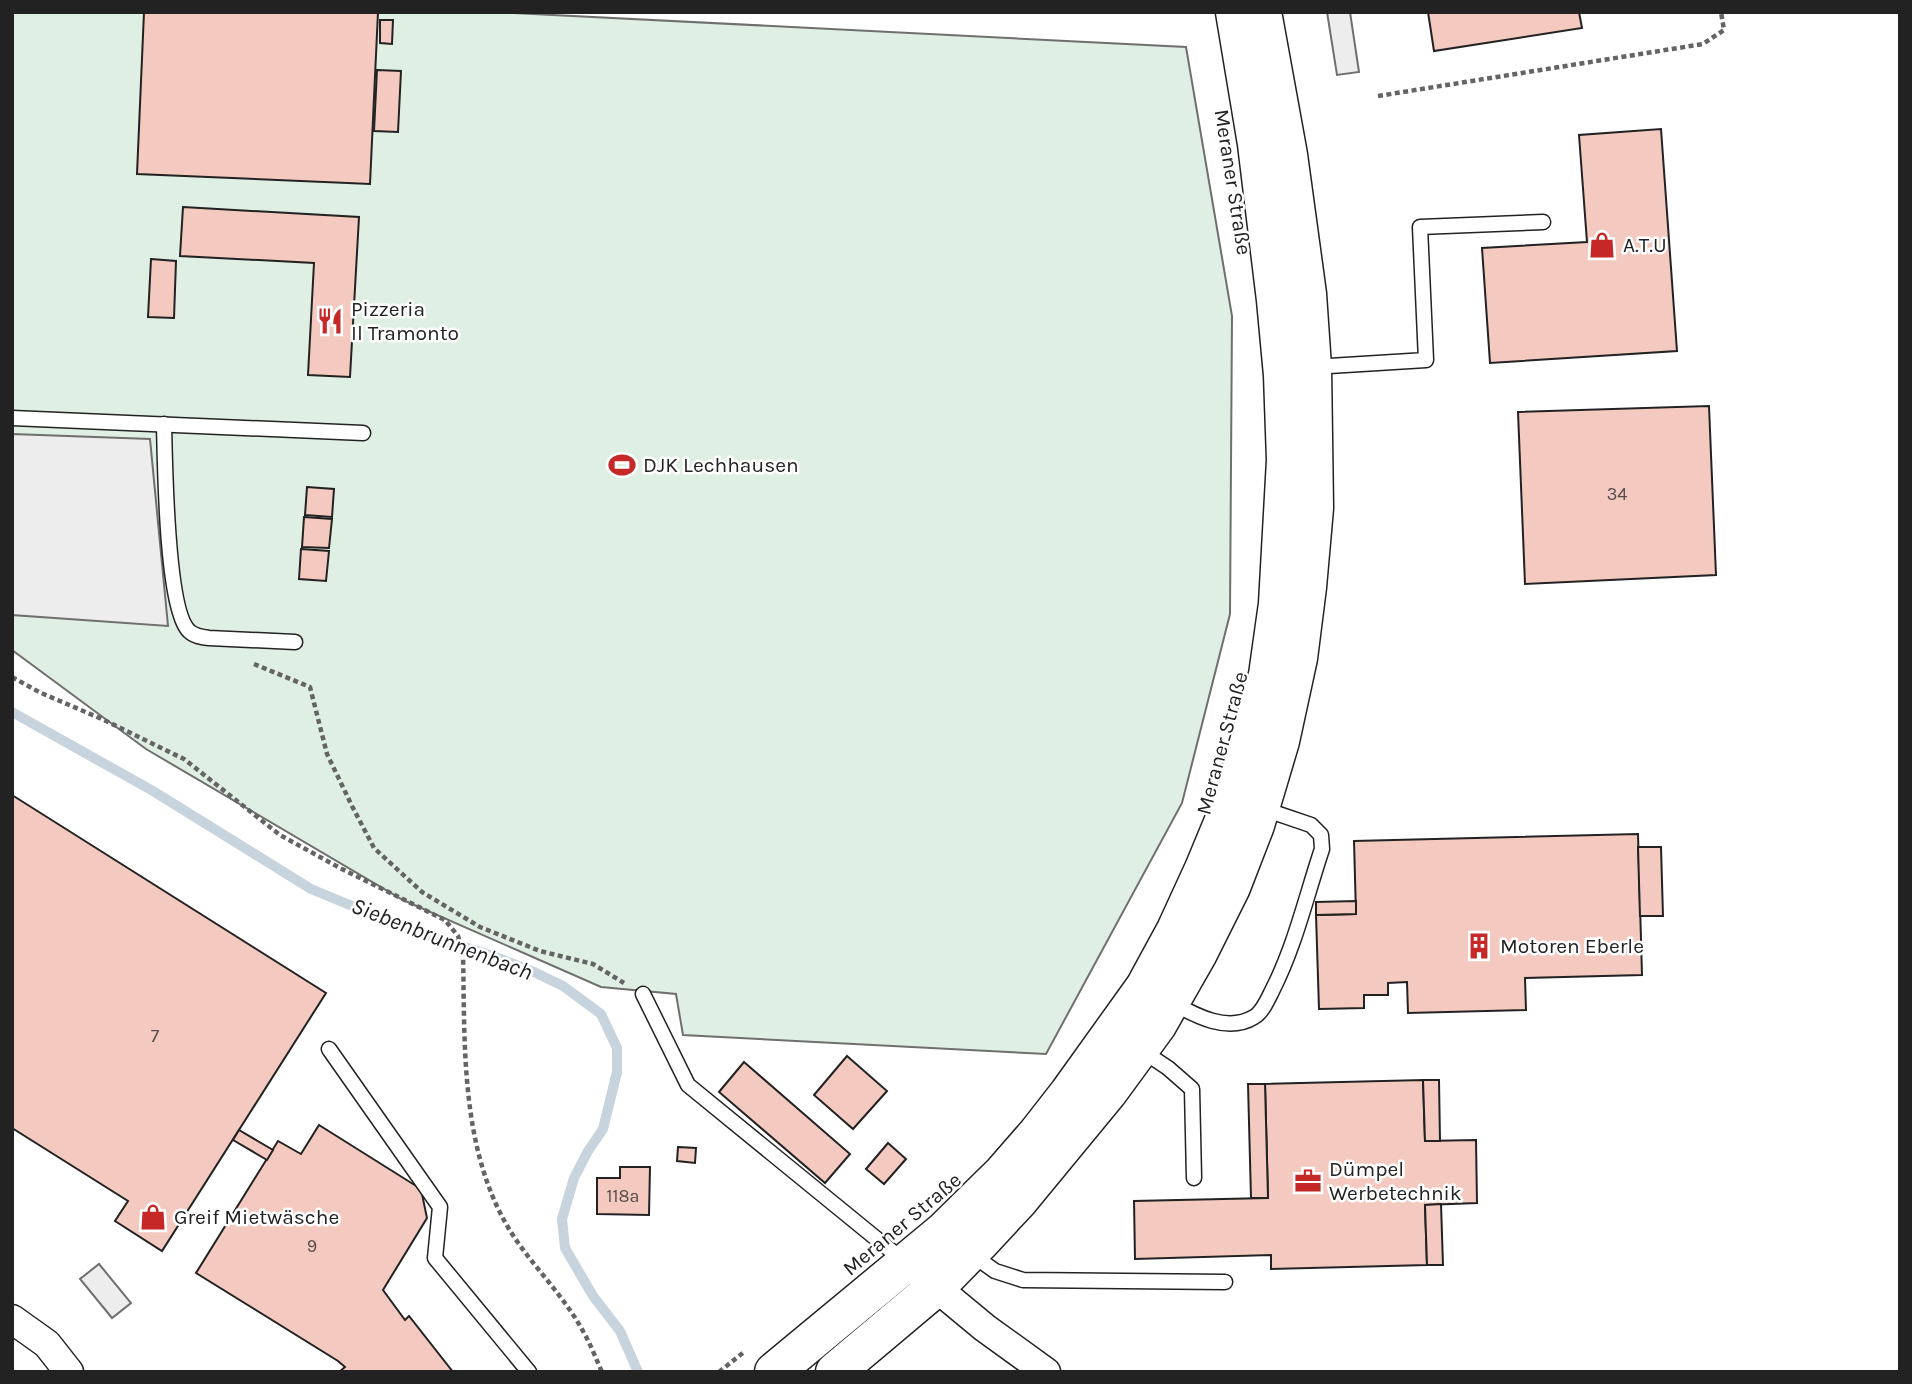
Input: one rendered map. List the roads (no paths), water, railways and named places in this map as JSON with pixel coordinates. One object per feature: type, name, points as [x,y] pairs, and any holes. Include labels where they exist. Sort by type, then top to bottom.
[{"type":"main road","name":"Meraner Straße","points":[[1235,12],[1257,144],[1276,300],[1283,375],[1286,460],[1279,604],[1247,804]]},
{"type":"main road","name":"Meraner Straße","points":[[763,1359],[906,1262],[960,1238],[1019,1200],[1056,1157],[1108,1092],[1127,1040],[1158,994],[1198,881],[1247,804],[1280,741],[1298,658],[1314,508],[1312,367],[1307,294],[1262,12]]},
{"type":"main road","name":"Meraner Straße","points":[[835,1372],[936,1287],[960,1238]]},
{"type":"street","points":[[906,1262],[985,1328],[1046,1372]]},
{"type":"street","points":[[12,1319],[47,1344],[69,1372]]},
{"type":"lane","points":[[1312,367],[1426,360],[1420,227],[1543,222]]},
{"type":"lane","points":[[12,418],[363,433]]},
{"type":"lane","points":[[164,424],[171,567],[181,619],[188,631],[197,636],[295,642]]},
{"type":"lane","points":[[1158,994],[1198,1017],[1217,1022],[1239,1022],[1256,1017],[1284,967],[1322,849],[1321,835],[1311,825],[1247,804]]},
{"type":"lane","points":[[643,994],[688,1086],[906,1262]]},
{"type":"lane","points":[[1127,1040],[1168,1068],[1192,1089],[1194,1178]]},
{"type":"lane","points":[[329,1049],[440,1207],[435,1258],[528,1372]]},
{"type":"lane","points":[[960,1238],[995,1270],[1023,1280],[1225,1282]]},
{"type":"waterway","name":"Siebenbrunnenbach","points":[[12,712],[153,791],[311,889],[403,927],[534,972],[563,986],[601,1014],[617,1048],[617,1072],[603,1129],[574,1178],[562,1219],[565,1248],[593,1296],[620,1331],[638,1372]]},
{"type":"place","name":"A.T.U","points":[[1602,245]]},
{"type":"place","name":"Pizzeria Il Tramonto","points":[[330,321]]},
{"type":"place","name":"DJK Lechhausen","points":[[622,465]]},
{"type":"place","name":"Motoren Eberle","points":[[1479,946]]},
{"type":"place","name":"Dümpel Werbetechnik","points":[[1308,1181]]},
{"type":"place","name":"Greif Mietwäsche","points":[[153,1217]]}]
